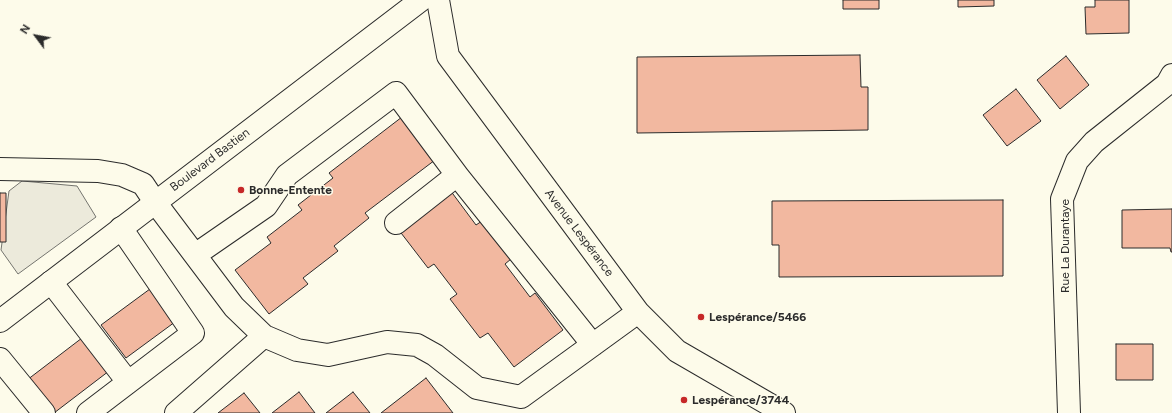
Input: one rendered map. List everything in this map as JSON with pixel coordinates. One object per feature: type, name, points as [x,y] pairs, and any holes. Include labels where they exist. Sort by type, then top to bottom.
[{"type":"street","name":"Boulevard Bastien","points":[[0,322],[421,0]]},
{"type":"street","name":"Avenue Lespérance","points":[[438,0],[448,56],[638,312],[677,351],[784,413]]},
{"type":"street","name":"Rue La Durantaye","points":[[1069,413],[1062,199],[1078,161],[1094,142],[1167,84],[1172,75]]},
{"type":"street","points":[[195,255],[266,206],[287,175],[396,93],[457,175],[592,345]]},
{"type":"street","points":[[0,169],[98,171],[122,175],[143,184],[234,307],[264,336],[297,350],[328,355],[388,342],[417,345],[435,355],[477,388],[521,397],[638,312]]},
{"type":"street","points":[[396,223],[457,175]]},
{"type":"street","points":[[88,413],[193,333],[121,228]]},
{"type":"street","points":[[51,282],[128,382]]},
{"type":"street","points":[[176,413],[264,336]]},
{"type":"street","points":[[0,359],[44,413]]},
{"type":"shaded area","points":[[22,181],[77,186],[96,217],[18,274],[1,250],[9,191]]},
{"type":"building","points":[[843,0],[879,0],[879,9],[843,9]]},
{"type":"building","points":[[958,0],[994,0],[994,6],[958,7]]},
{"type":"building","points":[[1095,0],[1129,0],[1129,33],[1086,34],[1085,7],[1095,7]]},
{"type":"building","points":[[860,55],[861,87],[868,87],[868,130],[637,133],[637,57]]},
{"type":"building","points":[[1066,56],[1089,85],[1060,109],[1037,80]]},
{"type":"building","points":[[1016,89],[1041,121],[1007,146],[983,115]]},
{"type":"building","points":[[402,117],[435,160],[365,213],[369,218],[334,246],[338,251],[303,278],[308,284],[269,314],[235,270],[271,243],[267,237],[302,210],[298,205],[333,178],[329,173]]},
{"type":"building","points":[[450,190],[476,225],[482,221],[511,259],[505,264],[530,297],[535,293],[563,330],[514,367],[488,333],[480,338],[450,299],[457,294],[434,264],[428,268],[398,229]]},
{"type":"building","points":[[0,193],[6,193],[6,242],[0,242]]},
{"type":"building","points":[[1003,200],[1003,276],[779,277],[779,245],[772,245],[772,201]]},
{"type":"building","points":[[1172,209],[1172,252],[1170,248],[1122,248],[1122,210]]},
{"type":"building","points":[[154,286],[179,319],[126,358],[101,325]]},
{"type":"building","points":[[82,338],[109,371],[54,413],[27,380]]},
{"type":"building","points":[[1116,344],[1153,344],[1153,380],[1116,380]]},
{"type":"building","points":[[426,378],[453,413],[381,413]]},
{"type":"building","points":[[299,392],[315,413],[272,413]]},
{"type":"building","points":[[353,392],[370,413],[326,413]]},
{"type":"building","points":[[244,393],[260,413],[218,413]]},
{"type":"place","name":"Bonne-Entente","points":[[241,190]]},
{"type":"place","name":"Lespérance/5466","points":[[701,317]]},
{"type":"place","name":"Lespérance/3744","points":[[684,400]]}]
